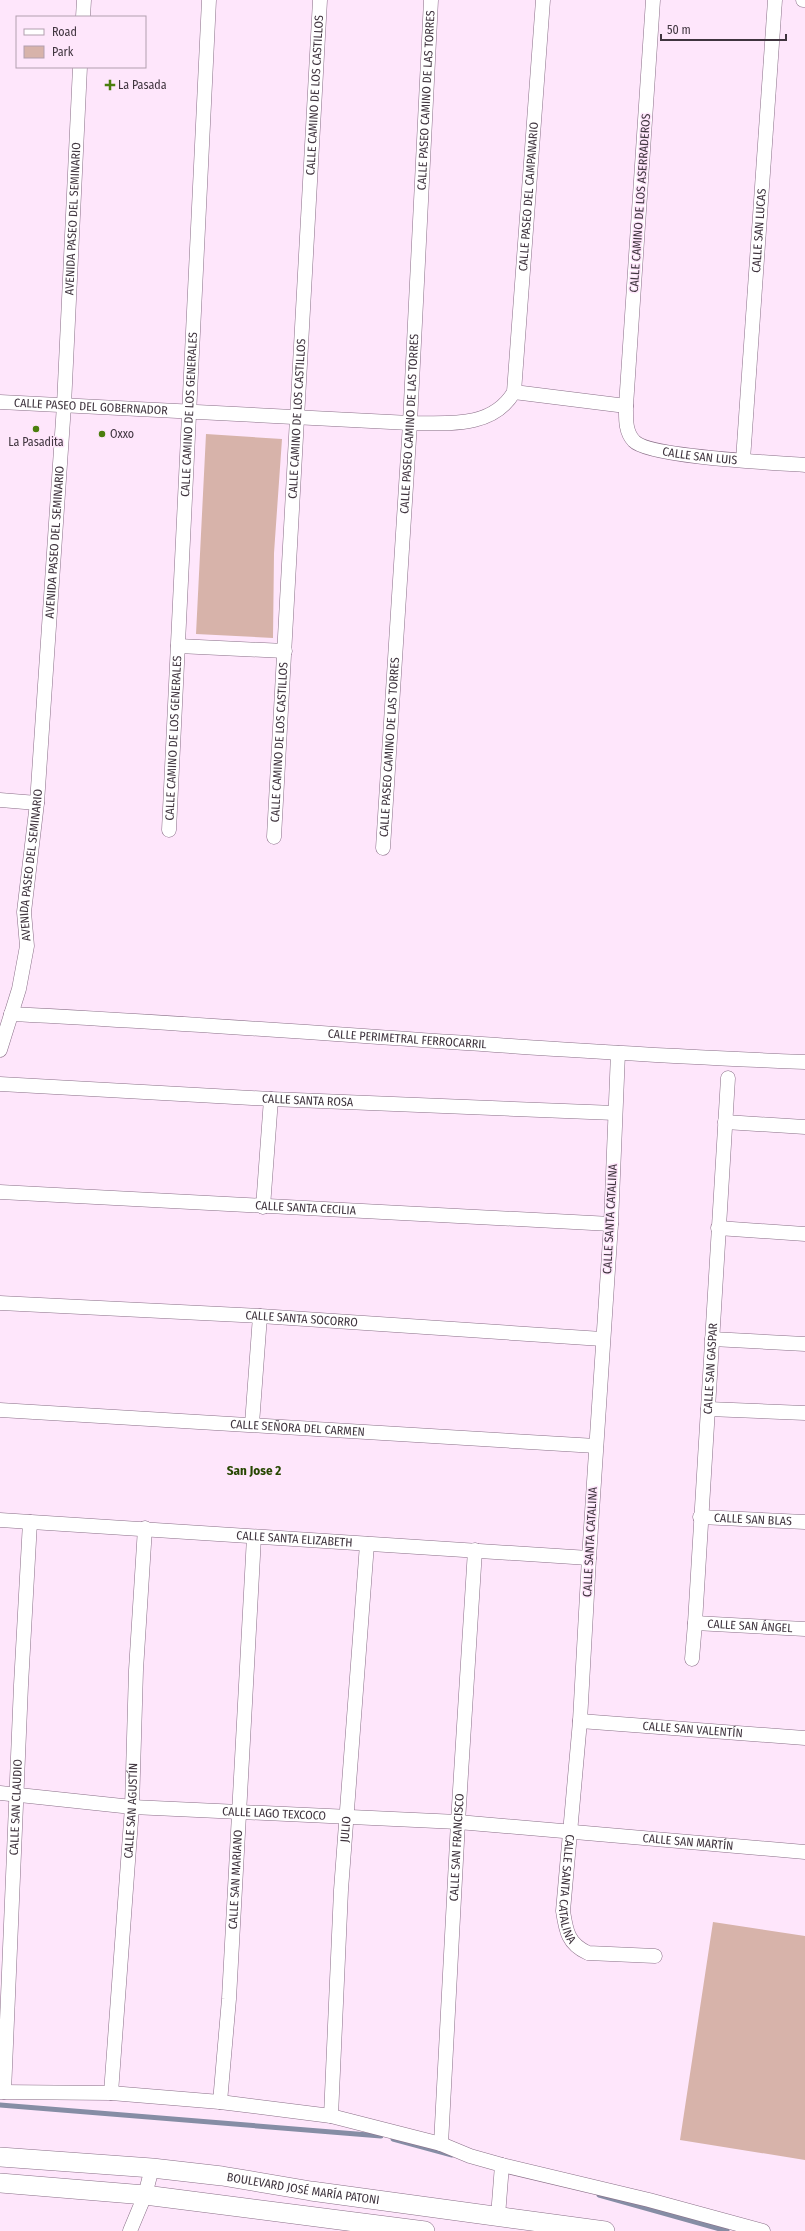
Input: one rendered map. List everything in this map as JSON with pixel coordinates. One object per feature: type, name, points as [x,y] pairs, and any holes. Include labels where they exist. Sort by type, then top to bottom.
[{"type":"main road","name":"BOULEVARD JOSÉ MARÍA PATONI","points":[[0,2158],[152,2168],[250,2181],[311,2192],[604,2231]]},
{"type":"main road","points":[[246,2208],[250,2181]]},
{"type":"main road","name":"BOULEVARD JOSÉ MARÍA PATONI","points":[[0,2183],[145,2195],[417,2231]]},
{"type":"street","points":[[83,16],[84,0]]},
{"type":"street","name":"CALLE CAMINO DE LOS GENERALES","points":[[169,830],[209,0]]},
{"type":"street","name":"CALLE CAMINO DE LOS CASTILLOS","points":[[274,837],[320,0]]},
{"type":"street","name":"CALLE PASEO CAMINO DE LAS TORRES","points":[[383,848],[410,423],[431,0]]},
{"type":"street","name":"CALLE PASEO DEL CAMPANARIO","points":[[514,392],[543,0]]},
{"type":"street","name":"CALLE CAMINO DE LOS ASERRADEROS","points":[[626,406],[654,0]]},
{"type":"street","name":"CALLE SAN LUCAS","points":[[743,460],[775,0]]},
{"type":"street","name":"AVENIDA PASEO DEL SEMINARIO","points":[[10,1014],[24,967],[26,946],[24,912],[36,803],[64,405],[80,68]]},
{"type":"street","points":[[514,392],[626,406]]},
{"type":"street","name":"CALLE PASEO DEL GOBERNADOR","points":[[0,402],[189,413],[410,423],[474,421],[501,408],[514,392]]},
{"type":"street","name":"CALLE SAN LUIS","points":[[626,406],[629,434],[641,447],[743,460],[805,465]]},
{"type":"street","points":[[178,646],[284,651]]},
{"type":"street","points":[[0,800],[36,803]]},
{"type":"street","points":[[0,1050],[10,1014]]},
{"type":"street","name":"CALLE PERIMETRAL FERROCARRIL","points":[[10,1014],[285,1029],[618,1053],[805,1062]]},
{"type":"street","name":"CALLE SANTA CATALINA","points":[[618,1053],[611,1224],[602,1339],[580,1722],[572,1832],[563,1911],[567,1936],[578,1948],[588,1953],[655,1956]]},
{"type":"street","name":"CALLE SAN GASPAR","points":[[692,1659],[728,1078]]},
{"type":"street","name":"CALLE SANTA ROSA","points":[[0,1084],[271,1099],[615,1113]]},
{"type":"street","points":[[264,1208],[271,1099]]},
{"type":"street","points":[[725,1122],[805,1128]]},
{"type":"street","name":"CALLE SANTA CECILIA","points":[[0,1192],[264,1208],[611,1224]]},
{"type":"street","points":[[718,1228],[805,1234]]},
{"type":"street","name":"CALLE SANTA SOCORRO","points":[[0,1303],[260,1316],[602,1339]]},
{"type":"street","points":[[252,1424],[260,1316]]},
{"type":"street","points":[[712,1339],[805,1344]]},
{"type":"street","points":[[708,1409],[805,1413]]},
{"type":"street","name":"CALLE SEÑORA DEL CARMEN","points":[[0,1410],[252,1424],[596,1446]]},
{"type":"street","name":"CALLE SAN BLAS","points":[[700,1518],[805,1522]]},
{"type":"street","name":"CALLE SANTA ELIZABETH","points":[[0,1520],[145,1528],[589,1558]]},
{"type":"street","name":"CALLE SAN CLAUDIO","points":[[2,2092],[18,1795],[20,1693],[30,1522]]},
{"type":"street","name":"CALLE SAN AGUSTÍN","points":[[111,2094],[132,1807],[136,1670],[145,1528]]},
{"type":"street","name":"CALLE SAN MARIANO","points":[[220,2102],[229,1999],[254,1536]]},
{"type":"street","name":"JULIO","points":[[331,2116],[346,1818],[367,1544]]},
{"type":"street","name":"CALLE SAN FRANCISCO","points":[[441,2144],[458,1822],[475,1550]]},
{"type":"street","name":"CALLE SAN ÁNGEL","points":[[695,1623],[805,1629]]},
{"type":"street","name":"CALLE SAN VALENTÍN","points":[[580,1722],[805,1738]]},
{"type":"street","name":"CALLE LAGO TEXCOCO","points":[[0,1793],[132,1807],[458,1822],[572,1832]]},
{"type":"street","name":"CALLE SAN MARTÍN","points":[[572,1832],[805,1852]]},
{"type":"street","points":[[2,2092],[111,2094],[220,2102],[331,2116],[441,2144],[470,2156],[502,2166],[642,2199],[763,2231]]},
{"type":"street","points":[[498,2216],[502,2166]]},
{"type":"street","points":[[130,2231],[145,2195],[152,2168]]},
{"type":"green space","points":[[206,434],[282,439],[274,553],[273,638],[196,634]]},
{"type":"green space","points":[[713,1922],[805,1936],[805,2160],[680,2140]]},
{"type":"waterway","points":[[0,2105],[381,2136]]},
{"type":"waterway","points":[[393,2139],[452,2155]]},
{"type":"waterway","points":[[599,2195],[727,2231]]},
{"type":"place","name":"La Pasada","points":[[110,85]]},
{"type":"place","name":"La Pasadita","points":[[36,429]]},
{"type":"place","name":"Oxxo","points":[[102,434]]},
{"type":"district","name":"San Jose 2","points":[[254,1470]]}]
